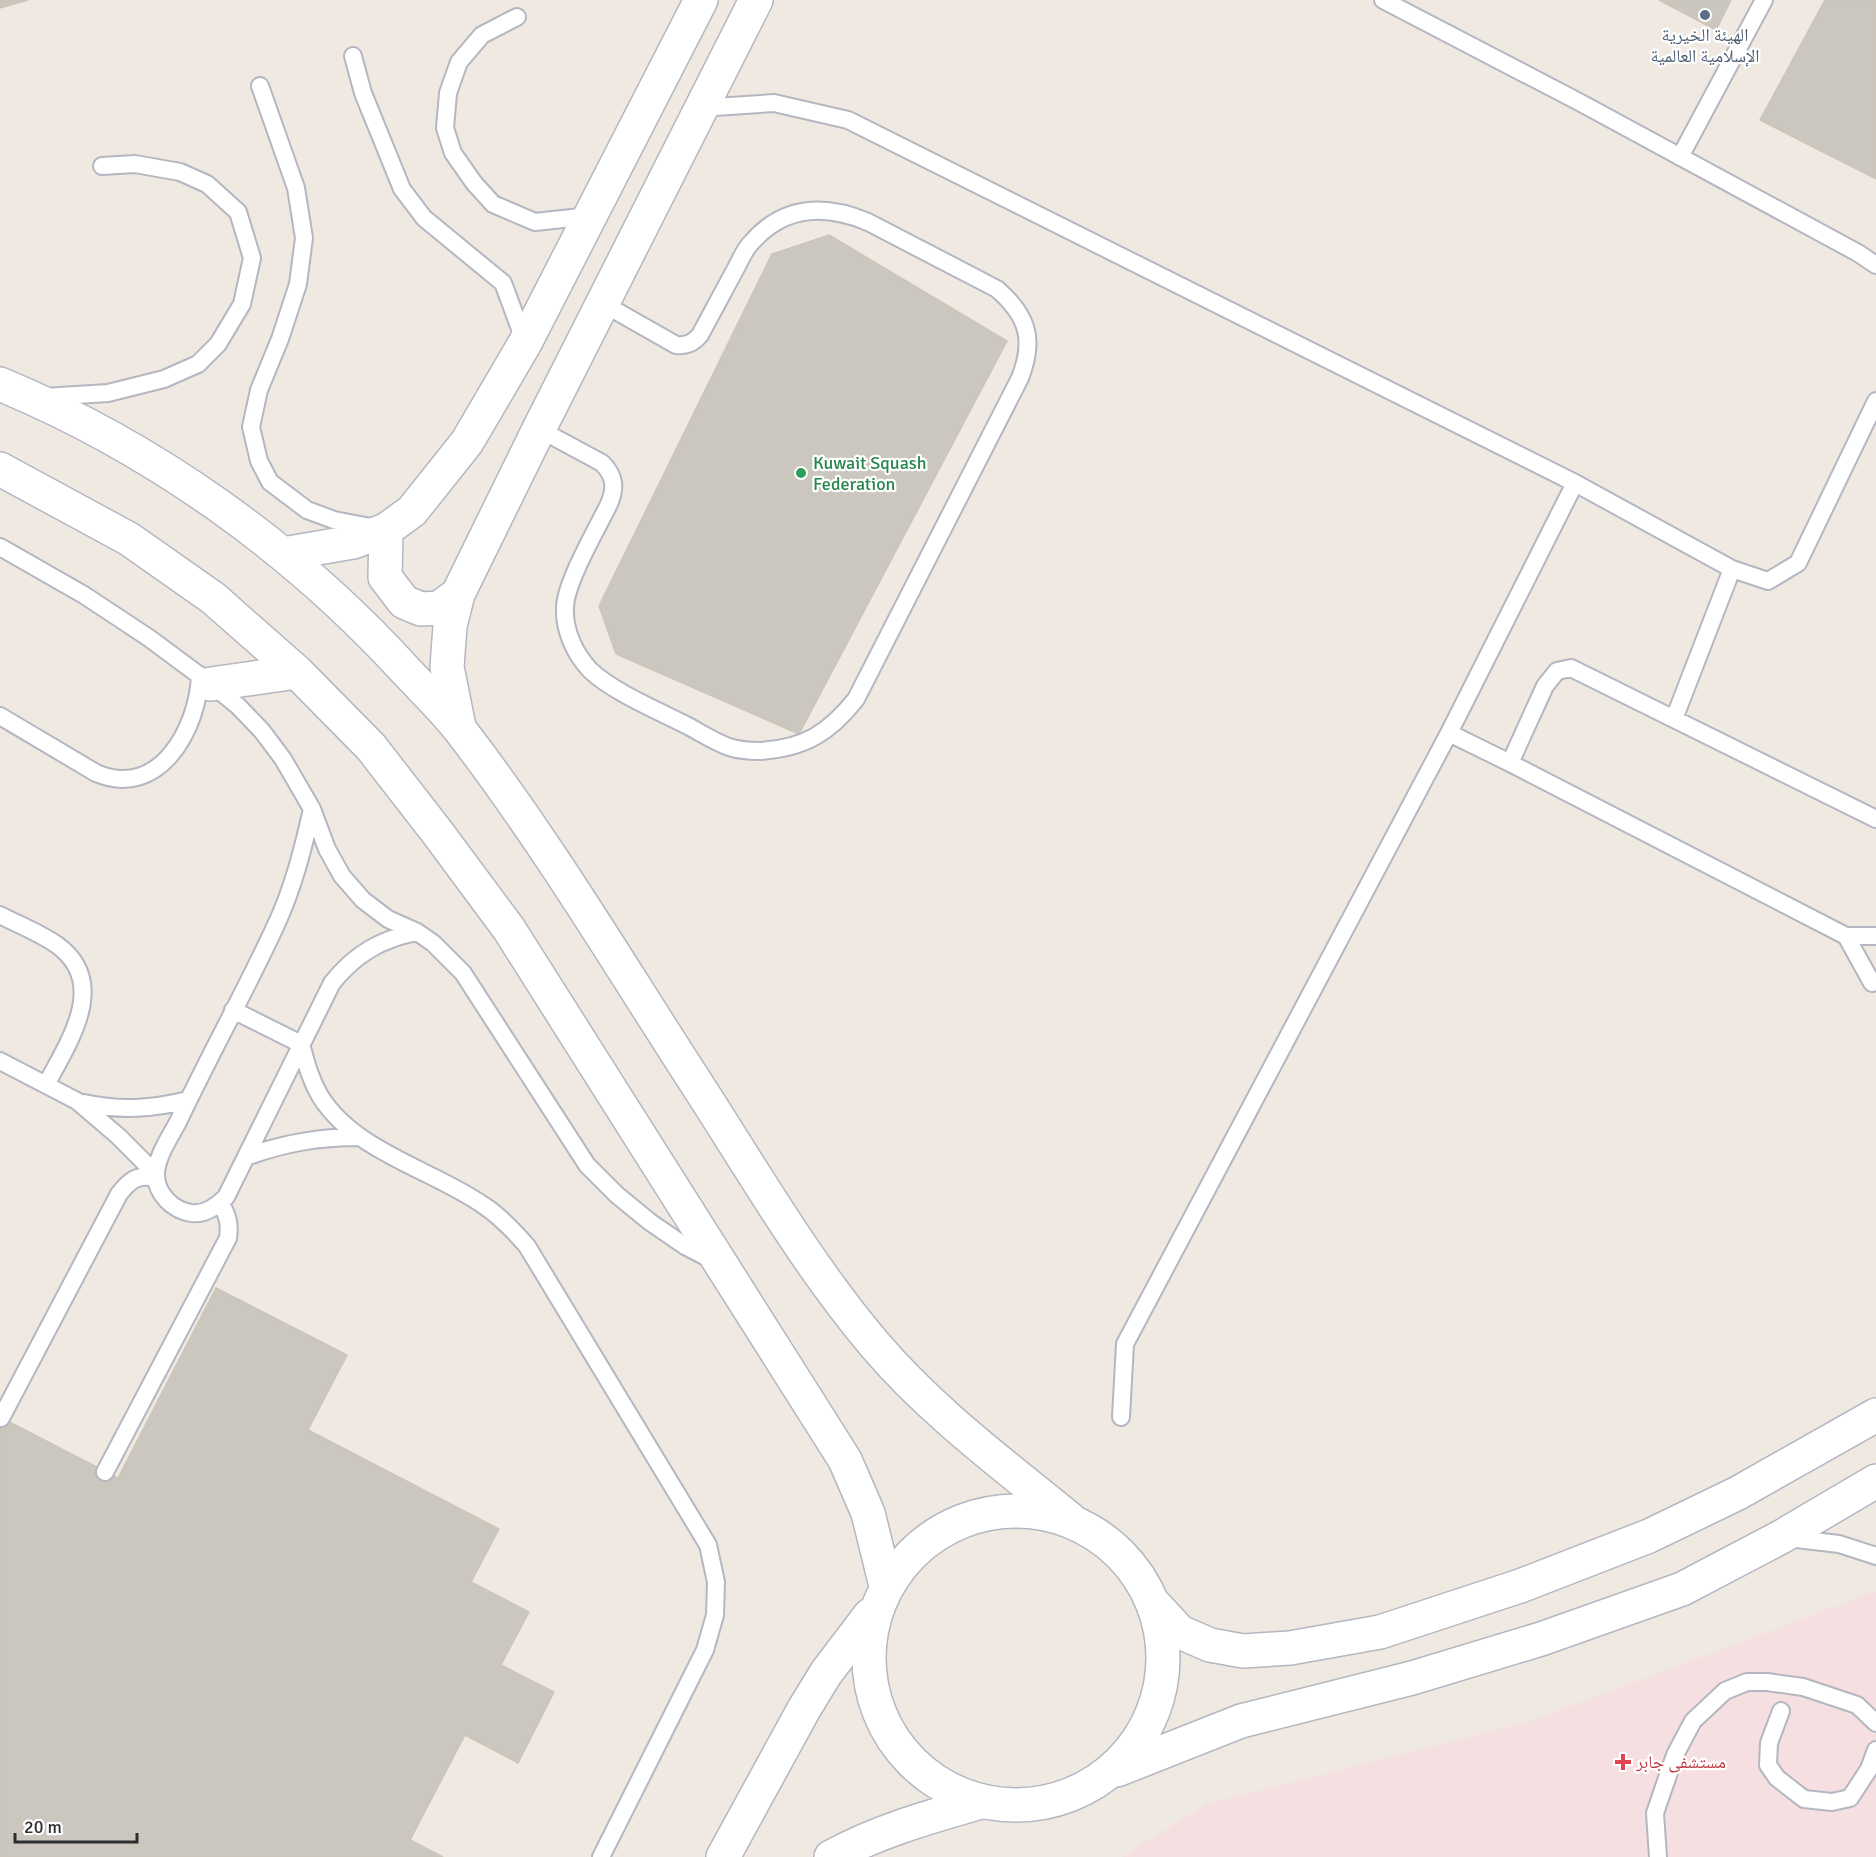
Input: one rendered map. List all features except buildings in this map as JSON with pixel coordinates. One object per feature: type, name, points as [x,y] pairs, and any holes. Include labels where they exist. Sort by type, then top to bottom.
[{"type":"street","points":[[283,554],[352,542],[386,530],[412,511],[467,442],[525,342],[701,0]]},
{"type":"street","points":[[459,727],[447,667],[450,626],[458,594],[756,0]]},
{"type":"street","points":[[0,384],[34,398],[139,454],[204,495],[283,554],[371,632],[459,727],[523,816],[820,1276],[877,1348],[942,1414],[1071,1521],[1106,1540],[1135,1569],[1154,1605],[1164,1650],[1160,1695],[1142,1737],[1112,1771]]},
{"type":"street","points":[[0,469],[129,539],[213,598],[297,672],[371,747],[509,929],[845,1460],[868,1513],[880,1597],[867,1657],[875,1706],[899,1750],[935,1783],[981,1802],[1027,1806],[1072,1795],[1112,1771],[1241,1721],[1412,1678],[1541,1639],[1682,1588],[1781,1537],[1876,1481]]},
{"type":"street","points":[[386,530],[385,578],[404,602],[421,609],[439,608],[458,594]]},
{"type":"street","points":[[205,679],[297,672]]},
{"type":"street","points":[[1154,1605],[1180,1632],[1210,1644],[1243,1651],[1290,1648],[1380,1632],[1520,1586],[1649,1536],[1738,1493],[1876,1415]]},
{"type":"street","points":[[723,1857],[804,1708],[826,1673],[912,1552],[946,1527],[986,1513],[1029,1511],[1071,1521]]},
{"type":"street","points":[[831,1857],[854,1844],[916,1821],[981,1802]]},
{"type":"lane","points":[[1383,0],[1680,157],[1858,253],[1876,265]]},
{"type":"lane","points":[[1680,157],[1764,0]]},
{"type":"lane","points":[[517,17],[482,35],[459,62],[448,93],[445,128],[453,153],[474,183],[494,204],[535,222],[590,216]]},
{"type":"lane","points":[[353,56],[363,93],[402,189],[424,218],[503,283],[525,342]]},
{"type":"lane","points":[[261,86],[296,188],[304,238],[298,285],[260,390],[251,427],[259,461],[270,482],[285,496],[307,510],[334,520],[386,530]]},
{"type":"lane","points":[[700,108],[774,103],[848,120],[1575,483],[1732,569],[1768,581],[1798,563],[1876,401]]},
{"type":"lane","points":[[34,398],[108,393],[164,379],[198,364],[218,344],[242,304],[252,258],[238,212],[207,184],[180,172],[135,164],[102,166]]},
{"type":"lane","points":[[539,429],[602,464],[609,471],[614,482],[614,493],[569,585],[564,608],[568,631],[576,652],[591,670],[609,685],[729,747],[758,751],[787,748],[814,738],[838,721],[856,699],[1028,359],[1029,340],[1023,320],[1013,303],[998,289],[868,222],[848,213],[826,209],[804,211],[783,218],[765,229],[749,244],[700,335],[694,342],[685,346],[676,345],[603,303]]},
{"type":"lane","points":[[1121,1417],[1125,1344],[1449,734],[1575,483]]},
{"type":"lane","points":[[0,547],[84,595],[205,679],[238,706],[262,731],[283,759],[312,810],[327,849],[342,876],[363,900],[388,919],[417,932],[449,957],[463,973],[588,1165],[616,1195],[650,1222],[685,1246],[722,1265]]},
{"type":"lane","points":[[1674,719],[1732,569]]},
{"type":"lane","points":[[1510,763],[1545,686],[1557,671],[1571,668],[1876,819]]},
{"type":"lane","points":[[0,716],[85,767],[108,778],[121,780],[139,777],[158,766],[175,750],[188,729],[205,679]]},
{"type":"lane","points":[[1449,734],[1510,763],[1846,936],[1876,936]]},
{"type":"lane","points":[[156,1176],[161,1158],[188,1100],[280,916],[303,848],[312,810]]},
{"type":"lane","points":[[0,915],[58,945],[72,960],[81,977],[84,996],[80,1019],[46,1085]]},
{"type":"lane","points":[[78,1101],[118,1136],[156,1176],[160,1191],[168,1203],[180,1211],[194,1214],[208,1211],[226,1197],[324,998],[344,968],[358,955],[376,945],[396,936],[417,932]]},
{"type":"lane","points":[[1846,936],[1875,981]]},
{"type":"lane","points":[[233,1010],[301,1044],[308,1071],[320,1096],[338,1118],[359,1137],[483,1204],[507,1224],[527,1246],[708,1545],[716,1582],[715,1615],[705,1650],[601,1857]]},
{"type":"lane","points":[[0,1061],[78,1101],[105,1108],[161,1107],[188,1100]]},
{"type":"lane","points":[[246,1157],[275,1146],[304,1140],[359,1137]]},
{"type":"lane","points":[[1,1418],[119,1194],[136,1178],[156,1176]]},
{"type":"lane","points":[[105,1472],[228,1238],[230,1225],[227,1213],[220,1203]]},
{"type":"lane","points":[[1781,1537],[1839,1544],[1876,1556]]},
{"type":"lane","points":[[1658,1857],[1655,1813],[1675,1755],[1693,1721],[1725,1691],[1747,1683],[1767,1682],[1803,1686],[1857,1705],[1876,1724]]},
{"type":"lane","points":[[1781,1711],[1769,1743],[1768,1765],[1777,1778],[1804,1799],[1832,1802],[1850,1798],[1869,1769],[1876,1750]]},
{"type":"shaded area","name":"مستشفى جابر","points":[[1876,1591],[1876,1857],[1122,1857],[1207,1804],[1532,1721]]},
{"type":"place","name":"الهيئة الخيرية الإسلامية العالمية","points":[[1705,15]]},
{"type":"place","name":"Kuwait Squash Federation","points":[[801,473]]},
{"type":"place","name":"مستشفى جابر","points":[[1623,1762]]}]
